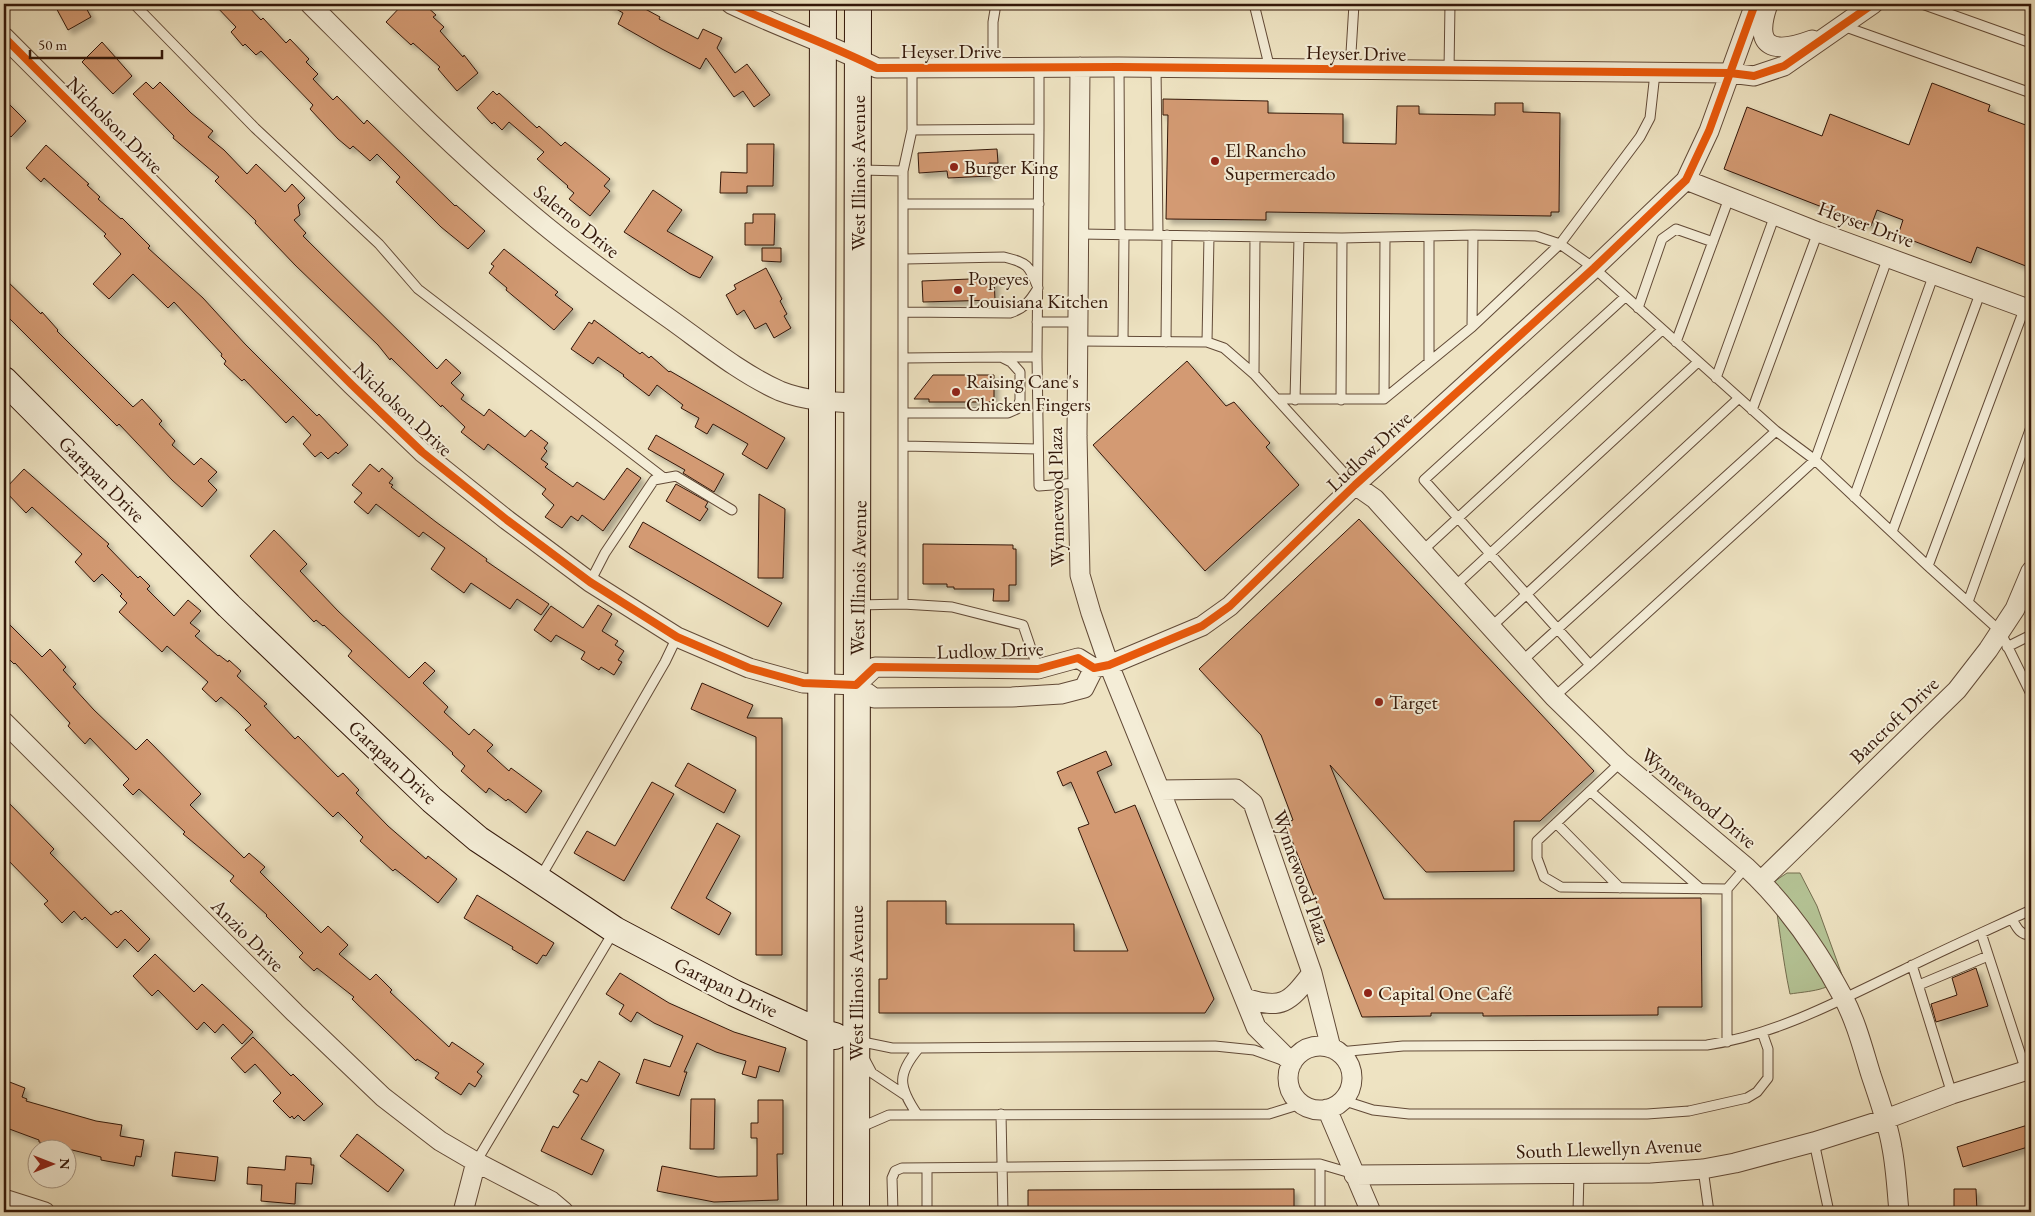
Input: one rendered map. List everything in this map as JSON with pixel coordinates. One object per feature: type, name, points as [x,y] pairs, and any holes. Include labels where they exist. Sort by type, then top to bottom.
[{"type":"main road","name":"West Illinois Avenue","points":[[820,1212],[823,4]]},
{"type":"main road","name":"West Illinois Avenue","points":[[856,1212],[858,4]]},
{"type":"main road","name":"Garapan Drive","points":[[4,380],[229,606],[432,800],[478,840],[615,930],[734,993],[820,1032],[855,1040]]},
{"type":"street","name":"Salerno Drive","points":[[310,4],[457,148],[532,215],[620,284],[750,375],[781,391],[803,398],[823,401],[858,402]]},
{"type":"street","points":[[731,4],[768,22],[822,42]]},
{"type":"street","name":"Ludlow Drive","points":[[856,684],[875,667],[1038,669],[1078,658],[1101,667],[1202,626],[1230,606],[1356,485],[1594,268],[1686,180],[1709,131],[1755,4]]},
{"type":"street","points":[[1768,4],[1762,21],[1762,31],[1765,40],[1772,46],[1796,46],[1837,29]]},
{"type":"street","name":"Heyser Drive","points":[[822,42],[877,68],[1080,67],[1449,70],[1730,73],[1754,76],[1784,66],[1873,4]]},
{"type":"street","name":"Nicholson Drive","points":[[4,37],[352,385],[422,452],[507,520],[590,582],[677,637],[749,668],[803,683],[856,684]]},
{"type":"street","name":"Wynnewood Plaza","points":[[1080,67],[1078,322],[1080,574],[1091,613],[1101,667],[1160,790],[1256,1027],[1291,1063]]},
{"type":"street","name":"Heyser Drive","points":[[1686,180],[1818,232],[2028,308]]},
{"type":"street","name":"Wynnewood Drive","points":[[1356,485],[1374,499],[1554,697],[1621,762],[1761,881],[1819,956],[1844,998],[1886,1119],[1892,1148],[1899,1212]]},
{"type":"street","name":"Bancroft Drive","points":[[1761,881],[1957,690],[2004,639],[2015,609],[2030,579]]},
{"type":"street","points":[[856,684],[874,698],[1012,698],[1061,694],[1084,688],[1101,667]]},
{"type":"street","name":"Anzio Drive","points":[[4,722],[288,1006],[383,1097],[440,1141],[476,1162],[551,1200],[564,1212]]},
{"type":"street","name":"Wynnewood Plaza","points":[[1160,790],[1236,789],[1253,803],[1312,973],[1335,1050]]},
{"type":"street","name":"Wynnewood Plaza","points":[[1245,998],[1265,1005],[1285,1001],[1295,995],[1312,973]]},
{"type":"street","points":[[1313,1047],[1335,1050],[1350,1066],[1351,1075],[1348,1093],[1334,1105],[1309,1108],[1301,1104],[1294,1097],[1288,1080],[1291,1063],[1304,1050],[1313,1047]]},
{"type":"street","name":"South Llewellyn Avenue","points":[[1354,1174],[1651,1173],[1703,1169],[1814,1142],[1886,1119],[1952,1094],[2029,1070]]},
{"type":"street","points":[[1334,1105],[1354,1174],[1370,1212]]},
{"type":"street","points":[[463,1212],[476,1162]]},
{"type":"street","points":[[4,1199],[36,1211]]},
{"type":"lane","points":[[134,4],[255,128],[379,244],[418,289],[664,478]]},
{"type":"lane","points":[[992,68],[993,22],[996,4]]},
{"type":"lane","points":[[1254,4],[1270,69]]},
{"type":"lane","points":[[1350,70],[1354,4]]},
{"type":"lane","points":[[1449,70],[1450,4]]},
{"type":"lane","points":[[1922,4],[2031,43]]},
{"type":"lane","points":[[1837,29],[2031,93]]},
{"type":"lane","points":[[1039,67],[1037,322],[1039,486],[1078,483]]},
{"type":"lane","points":[[903,604],[903,170],[912,130],[912,68]]},
{"type":"lane","points":[[1120,68],[1123,341]]},
{"type":"lane","points":[[1156,68],[1166,342]]},
{"type":"lane","points":[[1277,399],[1384,399],[1472,327],[1560,244],[1640,137],[1650,118],[1655,73]]},
{"type":"lane","points":[[912,130],[1039,129]]},
{"type":"lane","points":[[858,170],[903,170]]},
{"type":"lane","points":[[1676,342],[1729,198]]},
{"type":"lane","points":[[904,204],[1038,204]]},
{"type":"lane","points":[[1716,378],[1775,215]]},
{"type":"lane","points":[[1638,308],[1662,239],[1676,229],[1712,242]]},
{"type":"lane","points":[[1752,410],[1818,232]]},
{"type":"lane","points":[[1080,234],[1299,238],[1473,235],[1536,236],[1560,244],[1594,268],[1776,431],[1815,460],[1968,602],[2004,639],[2030,690]]},
{"type":"lane","points":[[1472,327],[1473,235]]},
{"type":"lane","points":[[1207,342],[1209,236]]},
{"type":"lane","points":[[1254,374],[1255,237]]},
{"type":"lane","points":[[1429,237],[1429,362]]},
{"type":"lane","points":[[1295,400],[1299,238]]},
{"type":"lane","points":[[1340,400],[1342,238]]},
{"type":"lane","points":[[1384,399],[1385,238]]},
{"type":"lane","points":[[1554,697],[1815,460],[1888,256]]},
{"type":"lane","points":[[904,259],[1004,257],[1018,260],[1030,267],[1038,288]]},
{"type":"lane","points":[[1854,498],[1934,273]]},
{"type":"lane","points":[[904,312],[1010,313],[1025,306],[1038,288]]},
{"type":"lane","points":[[1892,532],[1981,291]]},
{"type":"lane","points":[[1590,665],[1424,480],[1626,297]]},
{"type":"lane","points":[[1928,566],[2028,308]]},
{"type":"lane","points":[[1037,322],[1078,322]]},
{"type":"lane","points":[[1421,552],[1662,330]]},
{"type":"lane","points":[[1078,341],[1207,342],[1224,348],[1254,374],[1356,485]]},
{"type":"lane","points":[[904,413],[1008,413],[1017,410],[1020,400],[1020,372],[1011,362],[1001,357]]},
{"type":"lane","points":[[904,358],[1037,357]]},
{"type":"lane","points":[[1453,587],[1698,362]]},
{"type":"lane","points":[[1490,628],[1739,398]]},
{"type":"lane","points":[[1968,602],[2031,427]]},
{"type":"lane","points":[[1521,662],[1776,431]]},
{"type":"lane","points":[[904,446],[1038,449]]},
{"type":"lane","points":[[590,582],[605,554],[654,480],[676,476],[732,510]]},
{"type":"lane","points":[[858,605],[903,604],[952,608],[1023,625],[1038,669]]},
{"type":"lane","points":[[2004,639],[2031,635]]},
{"type":"lane","points":[[538,881],[665,662],[677,637]]},
{"type":"lane","points":[[1621,762],[1537,841],[1537,858],[1544,877],[1561,887],[1727,889]]},
{"type":"lane","points":[[1590,791],[1701,889]]},
{"type":"lane","points":[[1556,823],[1620,888]]},
{"type":"lane","points":[[1727,1042],[1727,889],[1746,867]]},
{"type":"lane","points":[[1335,1050],[1403,1046],[1707,1045],[1727,1042],[1762,1032],[1844,998],[2031,910]]},
{"type":"lane","points":[[2012,919],[2020,932],[2024,935],[2031,935]]},
{"type":"lane","points":[[476,1162],[615,930]]},
{"type":"lane","points":[[1981,933],[2029,1070]]},
{"type":"lane","points":[[1919,985],[1988,956]]},
{"type":"lane","points":[[1912,965],[1952,1094]]},
{"type":"lane","points":[[1334,1105],[1409,1114],[1647,1114],[1689,1111],[1747,1098],[1757,1092],[1768,1078],[1768,1049],[1762,1032]]},
{"type":"lane","points":[[855,1040],[892,1048],[1215,1046],[1254,1050],[1291,1063]]},
{"type":"lane","points":[[855,1040],[872,1073],[904,1096],[917,1114]]},
{"type":"lane","points":[[904,1096],[902,1078],[907,1064],[920,1048]]},
{"type":"lane","points":[[857,1129],[889,1115],[1269,1114],[1301,1104]]},
{"type":"lane","points":[[1001,1114],[1003,1212]]},
{"type":"lane","points":[[1814,1142],[1829,1212]]},
{"type":"lane","points":[[1320,1164],[1320,1212]]},
{"type":"lane","points":[[893,1212],[892,1178],[895,1171],[902,1168],[1320,1164],[1354,1174]]},
{"type":"lane","points":[[927,1168],[927,1212]]},
{"type":"lane","points":[[1703,1169],[1709,1212]]},
{"type":"lane","points":[[1578,1212],[1579,1174]]},
{"type":"green space","points":[[1787,873],[1800,873],[1817,906],[1842,975],[1826,987],[1790,994],[1772,883]]},
{"type":"building","points":[[54,4],[84,4],[91,17],[68,30]]},
{"type":"building","points":[[214,4],[246,4],[261,20],[263,18],[286,43],[290,39],[309,59],[306,62],[318,74],[313,79],[333,100],[337,96],[364,124],[367,120],[455,206],[485,231],[468,249],[441,227],[396,182],[400,177],[377,154],[370,161],[353,146],[350,149],[310,109],[313,105],[261,51],[256,55],[245,44],[243,46],[231,32],[236,27]]},
{"type":"building","points":[[403,4],[424,4],[436,15],[433,17],[444,27],[440,31],[463,57],[464,55],[478,73],[457,91],[438,69],[440,67],[413,43],[411,45],[386,22]]},
{"type":"building","points":[[608,4],[636,4],[660,17],[659,19],[698,39],[703,29],[722,38],[717,48],[735,73],[747,64],[770,95],[754,107],[743,91],[734,97],[706,58],[700,69],[662,49],[618,24],[623,13]]},
{"type":"building","points":[[102,42],[132,76],[113,94],[82,62]]},
{"type":"building","points":[[146,82],[153,89],[160,82],[191,113],[213,131],[208,137],[224,150],[247,174],[256,164],[285,192],[292,184],[305,198],[298,205],[300,215],[294,220],[306,233],[303,236],[437,369],[446,359],[461,373],[451,383],[464,395],[461,399],[484,416],[489,409],[525,437],[531,430],[548,443],[544,448],[547,451],[541,459],[548,464],[545,467],[573,487],[577,482],[604,500],[627,468],[641,478],[603,531],[582,515],[578,521],[571,516],[562,528],[545,517],[554,505],[542,494],[546,489],[488,444],[484,450],[461,432],[465,427],[442,405],[441,407],[391,358],[390,360],[378,345],[295,265],[255,223],[256,221],[215,181],[219,177],[173,138],[174,136],[133,94]]},
{"type":"building","points":[[1932,83],[1990,105],[1988,111],[2031,127],[2031,268],[1977,247],[1971,263],[1898,235],[1903,220],[1877,210],[1871,226],[1724,169],[1747,107],[1822,136],[1830,114],[1909,145]]},
{"type":"building","points":[[493,91],[497,95],[499,93],[537,128],[539,126],[561,146],[565,142],[610,179],[604,186],[610,191],[590,216],[569,199],[574,193],[568,186],[537,159],[544,152],[509,122],[502,130],[494,122],[492,124],[477,108]]},
{"type":"building","points":[[4,99],[26,121],[11,137],[4,130]]},
{"type":"building","points":[[1163,99],[1268,101],[1268,113],[1343,114],[1343,143],[1396,144],[1397,106],[1419,106],[1419,114],[1495,115],[1495,103],[1523,103],[1523,112],[1560,113],[1559,212],[1551,212],[1551,216],[1266,212],[1266,220],[1166,219],[1168,115],[1163,115]]},
{"type":"building","points":[[747,144],[774,144],[773,186],[747,186],[747,193],[720,193],[721,172],[747,173]]},
{"type":"building","points":[[46,145],[89,184],[87,185],[100,197],[98,199],[122,218],[150,246],[148,248],[203,298],[245,344],[317,416],[319,414],[348,445],[338,454],[336,452],[328,459],[321,452],[315,457],[303,444],[311,435],[293,416],[286,423],[244,379],[242,381],[224,364],[226,361],[221,356],[222,354],[174,302],[168,308],[133,274],[109,299],[93,284],[121,254],[104,236],[106,234],[44,178],[41,182],[26,168]]},
{"type":"building","name":"Burger King","points":[[997,149],[998,163],[989,163],[990,176],[948,178],[947,171],[919,173],[918,153]]},
{"type":"building","points":[[653,190],[682,210],[667,231],[713,257],[700,278],[690,274],[624,232]]},
{"type":"building","points":[[753,214],[775,214],[774,245],[745,245],[745,223],[753,223]]},
{"type":"building","points":[[762,248],[781,248],[781,262],[762,261]]},
{"type":"building","points":[[504,249],[558,292],[555,295],[573,309],[554,330],[506,290],[507,288],[489,273],[494,266],[491,264]]},
{"type":"building","points":[[766,268],[782,299],[780,301],[787,314],[784,316],[791,328],[774,338],[766,323],[755,329],[744,310],[737,315],[726,295],[736,289],[734,285]]},
{"type":"building","points":[[4,278],[41,314],[42,312],[57,331],[133,407],[142,399],[162,421],[159,424],[175,441],[172,445],[194,465],[201,458],[217,472],[208,481],[217,490],[202,507],[172,480],[119,424],[117,426],[4,313]]},
{"type":"building","name":"Popeyes Louisiana Kitchen","points":[[994,278],[995,300],[923,302],[922,281]]},
{"type":"building","points":[[594,320],[640,354],[642,352],[649,358],[651,356],[669,372],[785,438],[767,469],[742,454],[748,444],[713,424],[707,434],[695,427],[699,418],[681,408],[683,405],[657,385],[649,396],[598,357],[593,364],[571,349],[589,322],[592,324]]},
{"type":"building","points":[[1187,361],[1226,406],[1234,402],[1270,443],[1266,447],[1299,485],[1205,571],[1093,445]]},
{"type":"building","name":"Raising Cane's Chicken Fingers","points":[[933,375],[994,375],[994,402],[929,402],[929,399],[914,399]]},
{"type":"building","points":[[656,435],[724,474],[714,492],[683,473],[685,470],[648,449]]},
{"type":"building","points":[[370,464],[379,472],[382,468],[393,478],[389,483],[393,485],[391,487],[487,559],[486,561],[549,604],[541,615],[517,599],[510,609],[471,583],[464,593],[431,569],[445,548],[423,532],[419,537],[376,504],[368,514],[354,502],[362,493],[352,485]]},
{"type":"building","points":[[24,469],[109,544],[107,546],[138,578],[140,576],[150,586],[147,589],[174,616],[188,600],[201,611],[190,623],[200,631],[195,636],[218,656],[228,662],[229,660],[241,671],[237,676],[267,704],[264,706],[295,739],[298,736],[338,777],[343,773],[359,790],[356,793],[388,826],[426,859],[428,856],[457,879],[438,903],[395,869],[393,871],[360,841],[363,837],[338,812],[333,817],[245,730],[251,725],[237,711],[221,697],[216,702],[202,689],[208,682],[167,646],[162,652],[119,612],[127,603],[120,596],[122,594],[102,574],[94,582],[75,562],[82,554],[32,507],[26,513],[4,490]]},
{"type":"building","points":[[676,484],[708,502],[705,507],[708,509],[700,521],[666,501]]},
{"type":"building","points":[[759,494],[785,509],[783,578],[758,578]]},
{"type":"building","points":[[1359,519],[1594,771],[1540,821],[1514,821],[1514,871],[1426,872],[1330,765],[1384,899],[1701,898],[1702,1007],[1658,1007],[1658,1015],[1483,1016],[1483,1013],[1431,1013],[1431,1016],[1362,1017],[1285,823],[1293,820],[1261,735],[1199,669]]},
{"type":"building","points":[[643,522],[782,603],[768,627],[629,547]]},
{"type":"building","points":[[274,530],[307,564],[300,571],[338,611],[409,678],[425,662],[435,671],[423,683],[448,707],[444,712],[469,735],[474,729],[493,745],[487,751],[509,771],[511,768],[542,791],[526,813],[508,799],[506,801],[489,788],[486,793],[461,771],[465,766],[453,753],[348,656],[352,651],[324,625],[316,620],[314,622],[250,556]]},
{"type":"building","points":[[923,544],[1013,545],[1013,549],[1016,549],[1016,585],[1009,585],[1009,601],[993,601],[994,589],[954,589],[954,587],[947,587],[947,584],[923,584]]},
{"type":"building","points":[[598,605],[612,614],[602,631],[618,641],[615,645],[624,651],[618,660],[622,662],[614,675],[601,667],[599,670],[581,659],[585,652],[556,635],[551,642],[534,630],[551,606],[583,628]]},
{"type":"building","points":[[4,619],[42,657],[50,649],[66,667],[63,670],[76,684],[73,687],[136,750],[147,739],[201,794],[190,805],[244,858],[249,853],[265,867],[260,872],[321,933],[328,926],[348,945],[339,954],[370,980],[376,974],[392,990],[390,992],[449,1047],[452,1042],[484,1064],[477,1072],[482,1076],[475,1087],[469,1083],[461,1095],[435,1078],[439,1073],[417,1059],[416,1061],[352,999],[354,997],[317,968],[314,971],[299,957],[303,953],[267,915],[230,881],[234,876],[183,834],[185,832],[139,789],[133,795],[123,785],[129,779],[90,738],[85,744],[68,726],[70,723],[15,663],[4,654]]},
{"type":"building","points":[[702,683],[753,705],[747,718],[782,718],[782,955],[756,955],[756,737],[691,709]]},
{"type":"building","points":[[1106,751],[1112,765],[1097,772],[1115,813],[1135,805],[1214,999],[1205,1013],[879,1013],[879,979],[887,979],[887,901],[946,901],[946,924],[1074,924],[1074,951],[1128,951],[1078,828],[1089,824],[1071,782],[1063,786],[1057,772]]},
{"type":"building","points":[[688,763],[736,790],[724,813],[675,786]]},
{"type":"building","points":[[652,782],[674,794],[624,881],[574,853],[587,831],[615,846]]},
{"type":"building","points":[[4,798],[54,849],[50,853],[111,915],[121,910],[150,939],[138,952],[125,939],[117,948],[85,917],[82,920],[74,911],[62,923],[44,904],[48,901],[4,856]]},
{"type":"building","points":[[717,823],[740,836],[706,898],[731,913],[719,935],[671,908]]},
{"type":"building","points":[[477,895],[554,943],[546,956],[543,955],[537,964],[512,949],[513,947],[464,918]]},
{"type":"building","points":[[155,954],[194,992],[202,984],[253,1032],[242,1044],[223,1024],[215,1033],[204,1022],[197,1030],[158,990],[152,996],[133,976]]},
{"type":"building","points":[[1976,968],[1988,1006],[1936,1022],[1931,1004],[1957,995],[1952,978]]},
{"type":"building","points":[[620,973],[669,1003],[734,1032],[786,1048],[779,1072],[759,1066],[756,1078],[742,1074],[746,1061],[716,1052],[697,1043],[684,1072],[687,1072],[679,1096],[636,1083],[644,1059],[670,1067],[683,1036],[654,1023],[637,1012],[631,1022],[619,1014],[624,1005],[606,994]]},
{"type":"building","points":[[253,1037],[291,1076],[293,1074],[323,1104],[304,1121],[298,1115],[294,1119],[292,1116],[290,1118],[273,1101],[281,1093],[255,1064],[245,1073],[231,1058]]},
{"type":"building","points":[[599,1061],[620,1074],[581,1139],[604,1150],[592,1175],[541,1151],[553,1126],[558,1128],[579,1095],[573,1092],[581,1079],[587,1082]]},
{"type":"building","points":[[7,1081],[25,1088],[22,1097],[27,1099],[26,1101],[96,1121],[122,1125],[120,1136],[144,1140],[141,1157],[136,1156],[134,1166],[101,1160],[101,1157],[78,1151],[78,1138],[34,1138],[4,1127],[4,1090]]},
{"type":"building","points":[[691,1099],[715,1099],[714,1149],[690,1149]]},
{"type":"building","points":[[758,1100],[783,1100],[783,1154],[777,1154],[778,1200],[714,1202],[657,1191],[662,1166],[718,1177],[757,1176],[757,1138],[751,1138],[751,1123],[758,1123]]},
{"type":"building","points":[[2031,1124],[2031,1146],[1963,1167],[1957,1147]]},
{"type":"building","points":[[357,1134],[404,1170],[388,1192],[340,1156]]},
{"type":"building","points":[[175,1152],[218,1157],[215,1181],[172,1176]]},
{"type":"building","points":[[286,1156],[311,1158],[311,1165],[314,1165],[312,1184],[296,1183],[295,1204],[261,1201],[262,1185],[247,1184],[248,1167],[285,1170]]},
{"type":"building","points":[[1294,1189],[1294,1212],[1028,1212],[1028,1190]]},
{"type":"building","points":[[1954,1189],[1976,1189],[1977,1212],[1954,1212]]},
{"type":"cycle path","points":[[731,4],[877,68],[1119,67],[1730,73],[1754,76],[1784,66],[1873,4]]},
{"type":"cycle path","points":[[4,37],[352,385],[422,452],[507,520],[590,582],[677,637],[749,668],[803,683],[856,685],[875,667],[1038,669],[1078,658],[1094,668],[1109,665],[1202,626],[1230,606],[1355,485],[1594,268],[1686,180],[1709,131],[1755,4]]},
{"type":"place","name":"El Rancho Supermercado","points":[[1215,161]]},
{"type":"place","name":"Burger King","points":[[954,167]]},
{"type":"place","name":"Popeyes Louisiana Kitchen","points":[[958,290]]},
{"type":"place","name":"Raising Cane's Chicken Fingers","points":[[956,392]]},
{"type":"place","name":"Target","points":[[1379,702]]},
{"type":"place","name":"Capital One Café","points":[[1368,993]]}]
